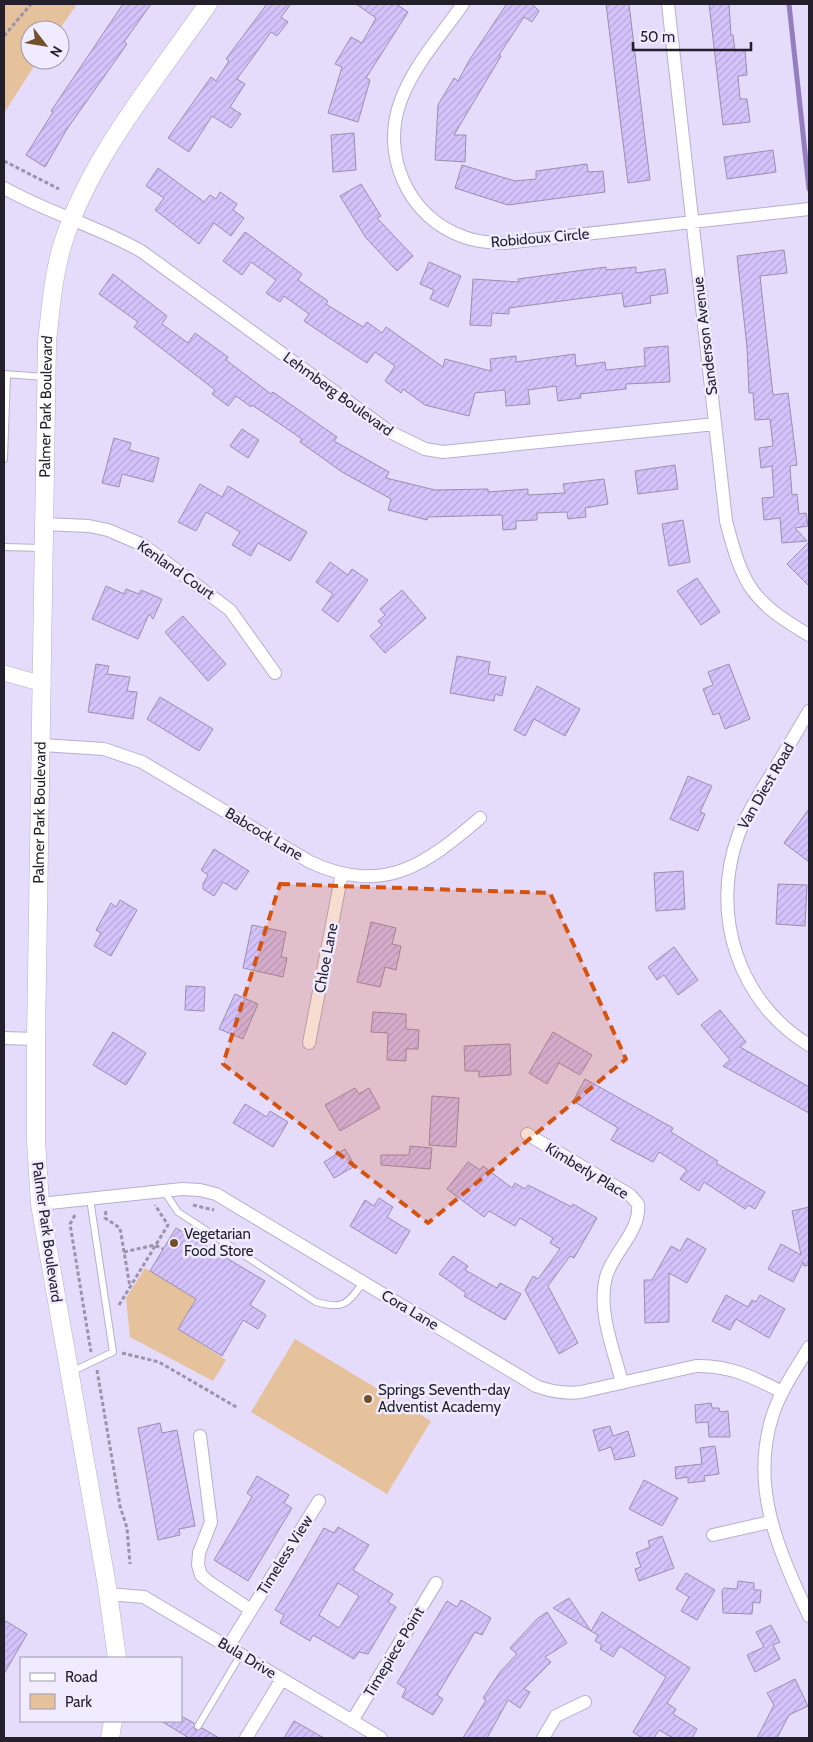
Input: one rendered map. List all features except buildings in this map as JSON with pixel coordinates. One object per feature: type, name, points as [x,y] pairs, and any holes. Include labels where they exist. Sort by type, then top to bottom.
[{"type":"main road","name":"Palmer Park Boulevard","points":[[116,1657],[108,1594],[40,1204],[36,1141],[46,377],[52,294],[63,244],[72,220],[107,152],[208,4]]},
{"type":"main road","points":[[110,1738],[113,1722]]},
{"type":"street","name":"Robidoux Circle","points":[[463,4],[412,78],[400,100],[393,143],[404,185],[415,203],[444,229],[464,238],[498,243],[809,209]]},
{"type":"street","name":"Sanderson Avenue","points":[[668,4],[726,521],[744,577],[762,603],[775,615],[809,635]]},
{"type":"street","name":"Lehmberg Boulevard","points":[[4,188],[72,220],[123,241],[158,262],[390,432],[425,449],[443,452],[715,424]]},
{"type":"street","name":"Kenland Court","points":[[43,524],[89,526],[108,530],[143,545],[230,610],[251,636],[275,673]]},
{"type":"street","points":[[4,673],[43,684]]},
{"type":"street","name":"Van Diest Road","points":[[809,711],[751,809],[738,835],[731,861],[727,891],[732,942],[740,966],[765,1007],[781,1025],[809,1045]]},
{"type":"street","name":"Babcock Lane","points":[[42,745],[104,749],[142,762],[310,862],[342,873],[377,877],[398,872],[443,849],[480,818]]},
{"type":"street","name":"Chloe Lane","points":[[309,1043],[342,873]]},
{"type":"street","points":[[4,1038],[36,1039]]},
{"type":"street","name":"Kimberly Place","points":[[527,1134],[630,1195],[638,1204],[639,1212],[635,1223],[606,1277],[604,1296],[606,1317],[622,1383]]},
{"type":"street","name":"Cora Lane","points":[[40,1204],[164,1191],[200,1190],[216,1194],[544,1389],[566,1394],[696,1366],[714,1366],[750,1376],[782,1392]]},
{"type":"street","points":[[809,1347],[782,1392],[773,1415],[765,1462],[770,1522],[777,1546],[809,1616]]},
{"type":"street","name":"Timeless View","points":[[200,1436],[211,1522],[199,1553],[198,1565],[201,1575],[209,1582],[251,1610]]},
{"type":"street","name":"Timeless View","points":[[228,1647],[319,1501]]},
{"type":"street","points":[[712,1535],[770,1522]]},
{"type":"street","name":"Timepiece Point","points":[[352,1721],[436,1583]]},
{"type":"street","name":"Bula Drive","points":[[108,1594],[144,1597],[381,1738]]},
{"type":"street","points":[[246,1738],[282,1679]]},
{"type":"street","points":[[543,1738],[556,1716],[585,1702]]},
{"type":"lane","points":[[4,458],[5,374],[46,377]]},
{"type":"lane","points":[[4,547],[43,548]]},
{"type":"lane","points":[[164,1191],[178,1212],[316,1302],[340,1306],[348,1302],[363,1282]]},
{"type":"lane","points":[[69,1373],[113,1352],[90,1199]]},
{"type":"lane","points":[[198,1726],[241,1654]]},
{"type":"path","points":[[4,36],[30,4]]},
{"type":"path","points":[[4,161],[59,189]]},
{"type":"path","points":[[145,1206],[172,1202],[190,1204],[218,1212]]},
{"type":"path","points":[[118,1305],[168,1225],[155,1205]]},
{"type":"path","points":[[116,1210],[75,1215],[70,1224],[93,1361],[100,1376],[120,1506],[127,1528],[130,1564]]},
{"type":"path","points":[[106,1211],[105,1218],[120,1228],[130,1287]]},
{"type":"path","points":[[124,1252],[155,1246],[163,1250]]},
{"type":"path","points":[[113,1352],[159,1362],[238,1408]]},
{"type":"highlighted area","points":[[280,884],[550,893],[626,1059],[428,1223],[223,1064]]},
{"type":"green space","points":[[4,4],[77,4],[66,20],[20,20],[20,70],[32,70],[4,113]]},
{"type":"green space","points":[[145,1268],[196,1299],[178,1329],[226,1360],[213,1381],[130,1337],[126,1298]]},
{"type":"green space","points":[[295,1339],[431,1421],[387,1494],[251,1412]]},
{"type":"waterway","points":[[789,4],[809,189]]},
{"type":"place","name":"Vegetarian Food Store","points":[[174,1243]]},
{"type":"place","name":"Springs Seventh-day Adventist Academy","points":[[368,1399]]}]
